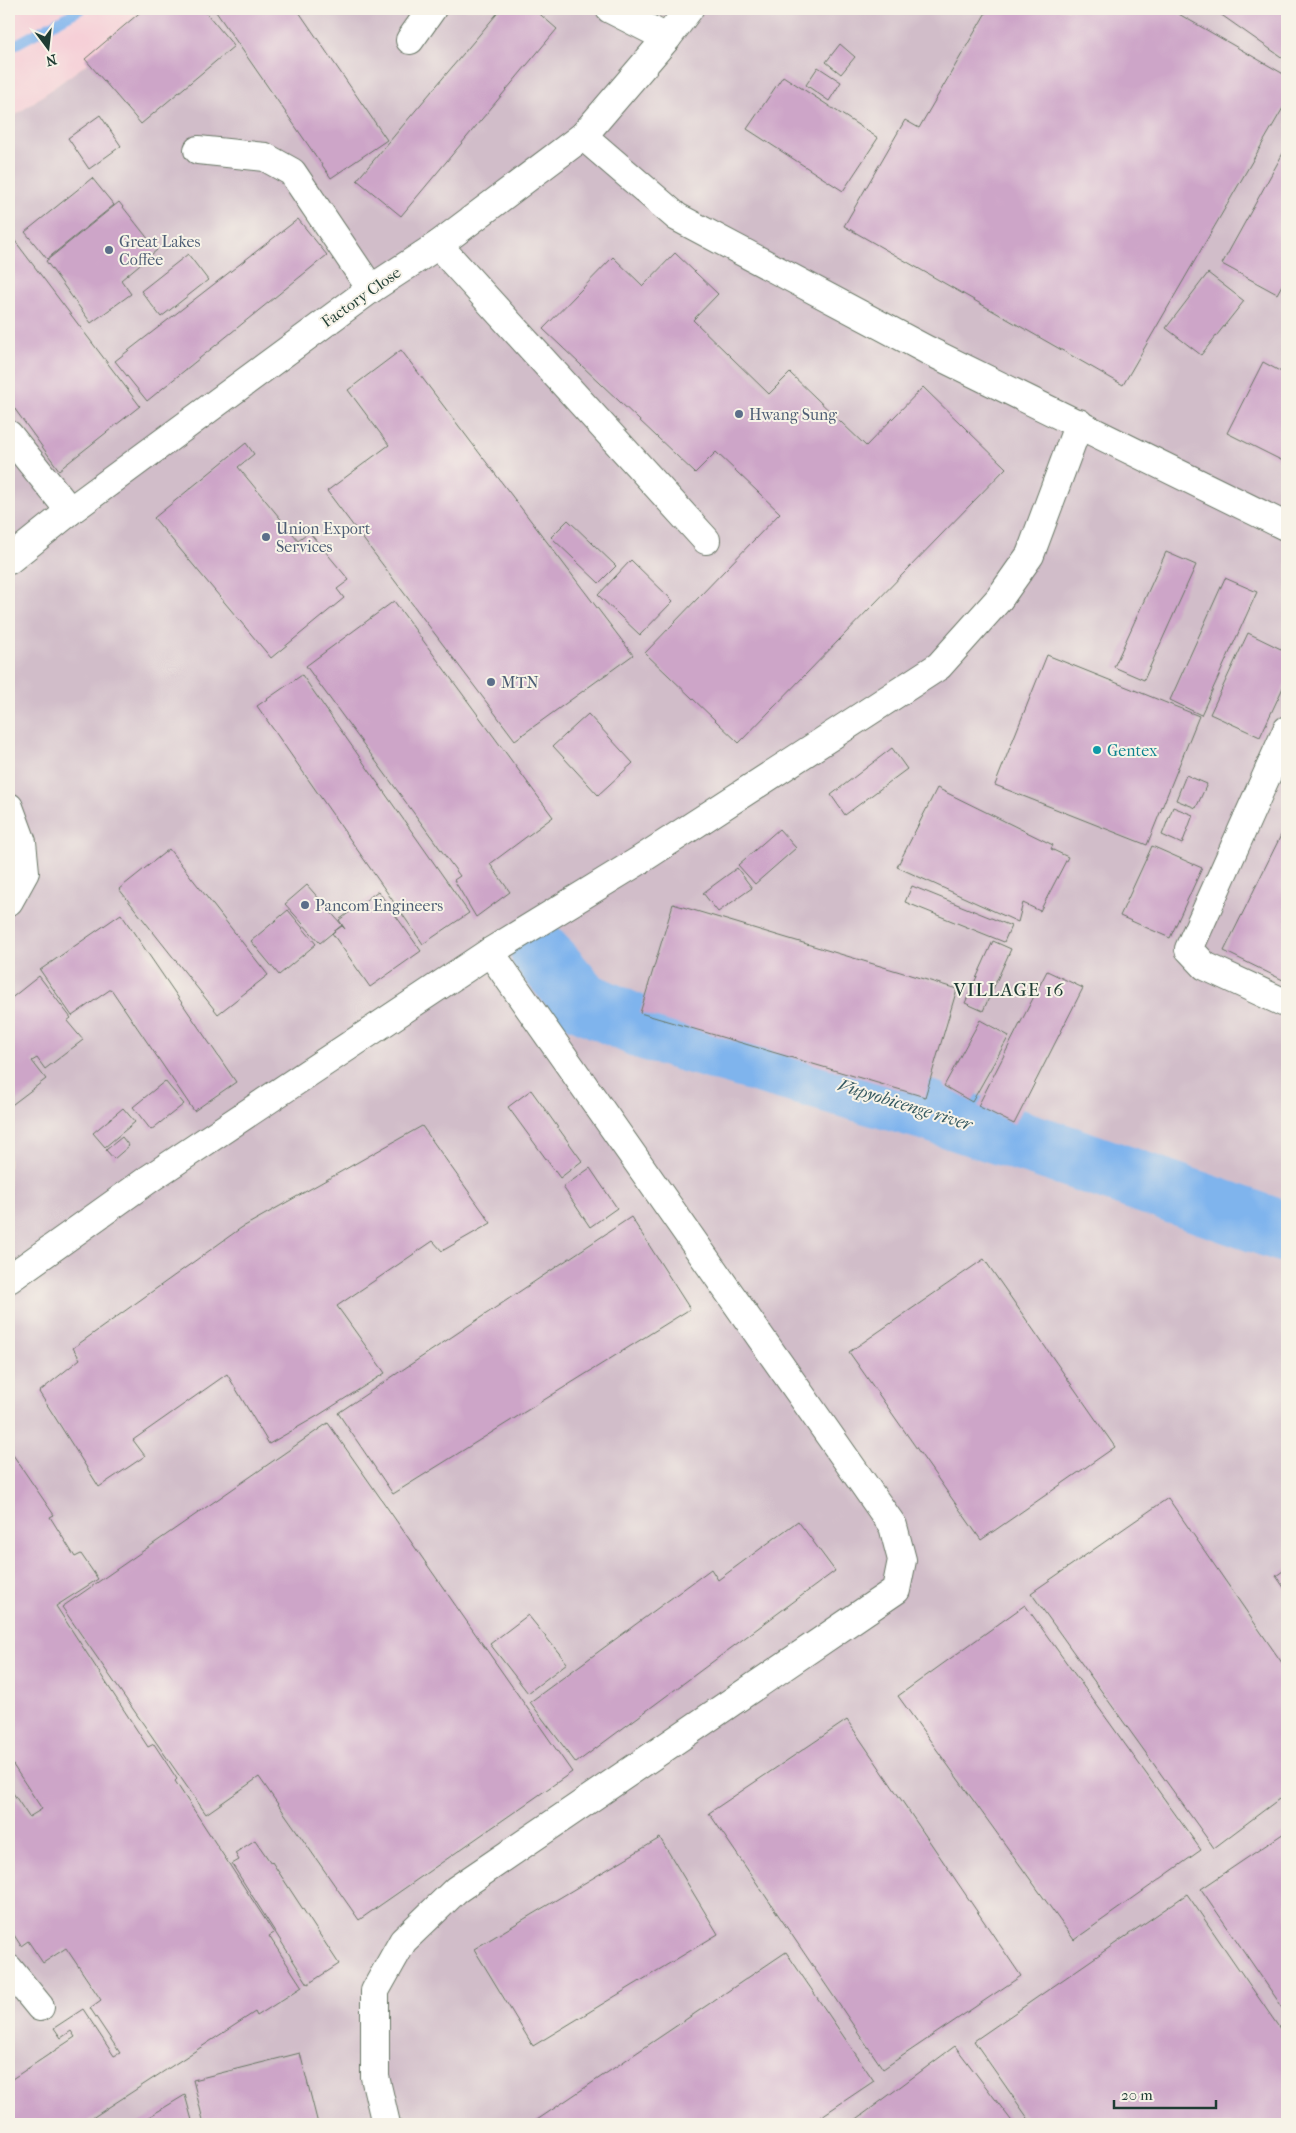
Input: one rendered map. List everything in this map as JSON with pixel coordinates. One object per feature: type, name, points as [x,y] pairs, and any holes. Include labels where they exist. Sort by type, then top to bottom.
[{"type":"lane","points":[[410,40],[432,9]]},
{"type":"lane","points":[[610,9],[667,38]]},
{"type":"lane","name":"Factory Close","points":[[9,560],[70,512],[371,289],[438,245],[583,136],[667,38],[688,9]]},
{"type":"lane","points":[[583,136],[677,217],[927,350],[1079,423],[1287,527]]},
{"type":"lane","points":[[198,150],[265,157],[292,172],[371,289]]},
{"type":"lane","points":[[438,245],[706,540]]},
{"type":"lane","points":[[9,1279],[149,1179],[490,952],[637,862],[939,666],[999,599],[1030,555],[1079,423]]},
{"type":"lane","points":[[9,435],[70,512]]},
{"type":"lane","points":[[1287,730],[1190,949],[1205,966],[1287,1004]]},
{"type":"lane","points":[[9,807],[22,842],[25,872],[9,901]]},
{"type":"lane","points":[[386,2124],[375,2077],[375,1991],[404,1940],[456,1890],[896,1590],[902,1560],[893,1526],[490,952]]},
{"type":"lane","points":[[9,1969],[40,2006]]},
{"type":"shaded area","points":[[9,9],[163,9],[9,120]]},
{"type":"shaded area","points":[[163,9],[1287,9],[1287,2124],[9,2124],[9,120]]},
{"type":"building","points":[[144,9],[203,9],[234,46],[141,124],[85,59]]},
{"type":"building","points":[[214,9],[297,9],[387,140],[331,178]]},
{"type":"building","points":[[501,9],[534,9],[557,29],[401,216],[357,180]]},
{"type":"building","points":[[988,9],[1170,9],[1287,76],[1287,101],[1123,385],[844,226],[905,120],[919,128]]},
{"type":"building","points":[[1213,9],[1287,9],[1287,61]]},
{"type":"building","points":[[840,44],[855,57],[841,74],[826,62]]},
{"type":"building","points":[[818,67],[841,82],[829,101],[806,85]]},
{"type":"building","points":[[783,76],[878,138],[843,191],[747,129]]},
{"type":"building","points":[[100,115],[121,146],[89,169],[68,138]]},
{"type":"building","points":[[1287,146],[1287,276],[1277,294],[1222,264]]},
{"type":"building","points":[[92,178],[114,205],[47,259],[25,232]]},
{"type":"building","points":[[119,202],[157,250],[121,280],[131,294],[91,323],[46,261]]},
{"type":"building","points":[[298,219],[327,255],[147,401],[115,361]]},
{"type":"building","points":[[9,233],[140,406],[59,470],[9,401]]},
{"type":"building","points":[[675,253],[718,294],[693,320],[769,394],[790,373],[866,446],[923,387],[1006,468],[739,743],[645,653],[780,513],[716,452],[695,473],[543,329],[613,257],[643,286]]},
{"type":"building","points":[[188,254],[208,280],[161,317],[141,291]]},
{"type":"building","points":[[1208,273],[1244,301],[1201,355],[1166,328]]},
{"type":"building","points":[[401,350],[633,655],[515,740],[327,491],[389,445],[348,390]]},
{"type":"building","points":[[1263,362],[1287,375],[1287,463],[1227,433]]},
{"type":"building","points":[[246,443],[254,454],[238,467],[298,540],[309,532],[349,580],[337,589],[344,598],[271,658],[154,518]]},
{"type":"building","points":[[568,520],[616,566],[599,583],[551,537]]},
{"type":"building","points":[[1166,552],[1196,565],[1144,680],[1114,667]]},
{"type":"building","points":[[631,560],[673,601],[640,635],[598,595]]},
{"type":"building","points":[[1225,578],[1257,592],[1201,715],[1170,700]]},
{"type":"building","points":[[394,601],[553,817],[490,864],[510,892],[476,917],[454,880],[460,876],[306,666]]},
{"type":"building","points":[[1248,633],[1287,652],[1287,679],[1260,737],[1210,714]]},
{"type":"building","name":"Gentex","points":[[1047,655],[1199,716],[1147,845],[995,785]]},
{"type":"building","points":[[302,675],[469,913],[423,944],[257,706]]},
{"type":"building","points":[[588,714],[633,763],[598,795],[553,746]]},
{"type":"building","points":[[892,748],[907,769],[845,815],[831,795]]},
{"type":"building","points":[[1186,775],[1207,784],[1196,808],[1176,800]]},
{"type":"building","points":[[937,788],[1053,845],[1051,849],[1068,857],[1040,911],[1023,903],[1018,922],[897,867]]},
{"type":"building","points":[[1173,807],[1193,815],[1182,844],[1162,835]]},
{"type":"building","points":[[1287,823],[1287,982],[1224,951]]},
{"type":"building","points":[[779,829],[796,848],[755,884],[738,865]]},
{"type":"building","points":[[1152,846],[1202,868],[1170,938],[1120,916]]},
{"type":"building","points":[[169,849],[268,975],[218,1014],[119,889]]},
{"type":"building","points":[[737,868],[752,888],[718,912],[703,893]]},
{"type":"building","points":[[307,885],[342,925],[320,943],[285,904]]},
{"type":"building","points":[[912,886],[1011,926],[1004,942],[905,902]]},
{"type":"building","points":[[378,891],[421,951],[370,987],[332,933],[342,926],[345,929],[339,920]]},
{"type":"building","points":[[673,904],[957,989],[925,1097],[640,1013]]},
{"type":"building","points":[[288,910],[316,944],[279,975],[251,941]]},
{"type":"building","points":[[121,914],[236,1082],[194,1111],[111,989],[72,1016],[40,970]]},
{"type":"building","points":[[993,941],[1011,949],[983,1011],[965,1003]]},
{"type":"building","points":[[1047,971],[1083,988],[1014,1124],[978,1106]]},
{"type":"building","points":[[39,976],[71,1018],[67,1021],[83,1040],[45,1069],[37,1058],[32,1061],[46,1079],[9,1107],[9,1000]]},
{"type":"building","points":[[980,1020],[1009,1036],[972,1102],[944,1086]]},
{"type":"building","points":[[165,1081],[184,1104],[151,1130],[133,1107]]},
{"type":"building","points":[[531,1090],[582,1161],[560,1178],[508,1107]]},
{"type":"building","points":[[123,1108],[135,1122],[105,1147],[93,1133]]},
{"type":"building","points":[[422,1126],[491,1223],[442,1251],[433,1241],[337,1306],[385,1373],[269,1444],[227,1374],[133,1440],[145,1456],[99,1487],[39,1392],[80,1359],[73,1348],[241,1228]]},
{"type":"building","points":[[122,1137],[129,1146],[114,1159],[106,1150]]},
{"type":"building","points":[[590,1168],[617,1208],[590,1227],[563,1187]]},
{"type":"building","points":[[631,1217],[690,1309],[393,1494],[338,1413]]},
{"type":"building","points":[[984,1259],[1115,1447],[981,1540],[849,1352]]},
{"type":"building","points":[[328,1423],[572,1772],[359,1920],[259,1777],[206,1814],[62,1607]]},
{"type":"building","points":[[9,1449],[54,1515],[50,1517],[75,1557],[81,1554],[98,1579],[56,1606],[148,1747],[154,1744],[177,1779],[175,1781],[274,1933],[269,1936],[302,1987],[257,2016],[255,2012],[83,2124],[9,2124],[9,2081],[75,2037],[71,2031],[61,2038],[54,2028],[83,2009],[114,2056],[120,2053],[90,2008],[101,2000],[66,1948],[43,1963],[28,1941],[21,1946],[9,1927],[9,1787],[29,1817],[42,1809],[9,1759]]},
{"type":"building","points":[[1168,1498],[1287,1670],[1287,1793],[1214,1848],[1031,1593]]},
{"type":"building","points":[[798,1521],[835,1571],[576,1763],[530,1702],[711,1569],[718,1580]]},
{"type":"building","points":[[1287,1568],[1287,1592],[1276,1576]]},
{"type":"building","points":[[1025,1605],[1201,1850],[1074,1940],[898,1696]]},
{"type":"building","points":[[528,1615],[567,1663],[528,1693],[490,1644]]},
{"type":"building","points":[[847,1720],[1021,1976],[883,2069],[709,1813]]},
{"type":"building","points":[[1287,1831],[1287,2014],[1201,1889]]},
{"type":"building","points":[[660,1838],[718,1934],[533,2046],[474,1949]]},
{"type":"building","points":[[255,1840],[272,1862],[339,1964],[308,1984],[232,1864],[239,1860],[235,1853]]},
{"type":"building","points":[[1187,1894],[1287,2039],[1287,2124],[1032,2124],[974,2041]]},
{"type":"building","points":[[786,1952],[874,2081],[810,2124],[531,2124]]},
{"type":"building","points":[[955,2046],[1014,2124],[850,2124]]},
{"type":"building","points":[[300,2053],[318,2124],[204,2124],[193,2080]]},
{"type":"building","points":[[185,2095],[193,2124],[137,2124]]},
{"type":"waterway","points":[[9,48],[81,9]]},
{"type":"waterway","name":"Vupyobicenge river","points":[[541,953],[582,1001],[646,1030],[929,1111],[1067,1156],[1287,1233]]},
{"type":"place","name":"Great Lakes Coffee","points":[[109,250]]},
{"type":"place","name":"Hwang Sung","points":[[739,414]]},
{"type":"place","name":"Union Export Services","points":[[266,537]]},
{"type":"place","name":"MTN","points":[[491,682]]},
{"type":"place","name":"Gentex","points":[[1097,750]]},
{"type":"place","name":"Pancom Engineers","points":[[305,905]]},
{"type":"district","name":"VILLAGE 16","points":[[1009,990]]}]
